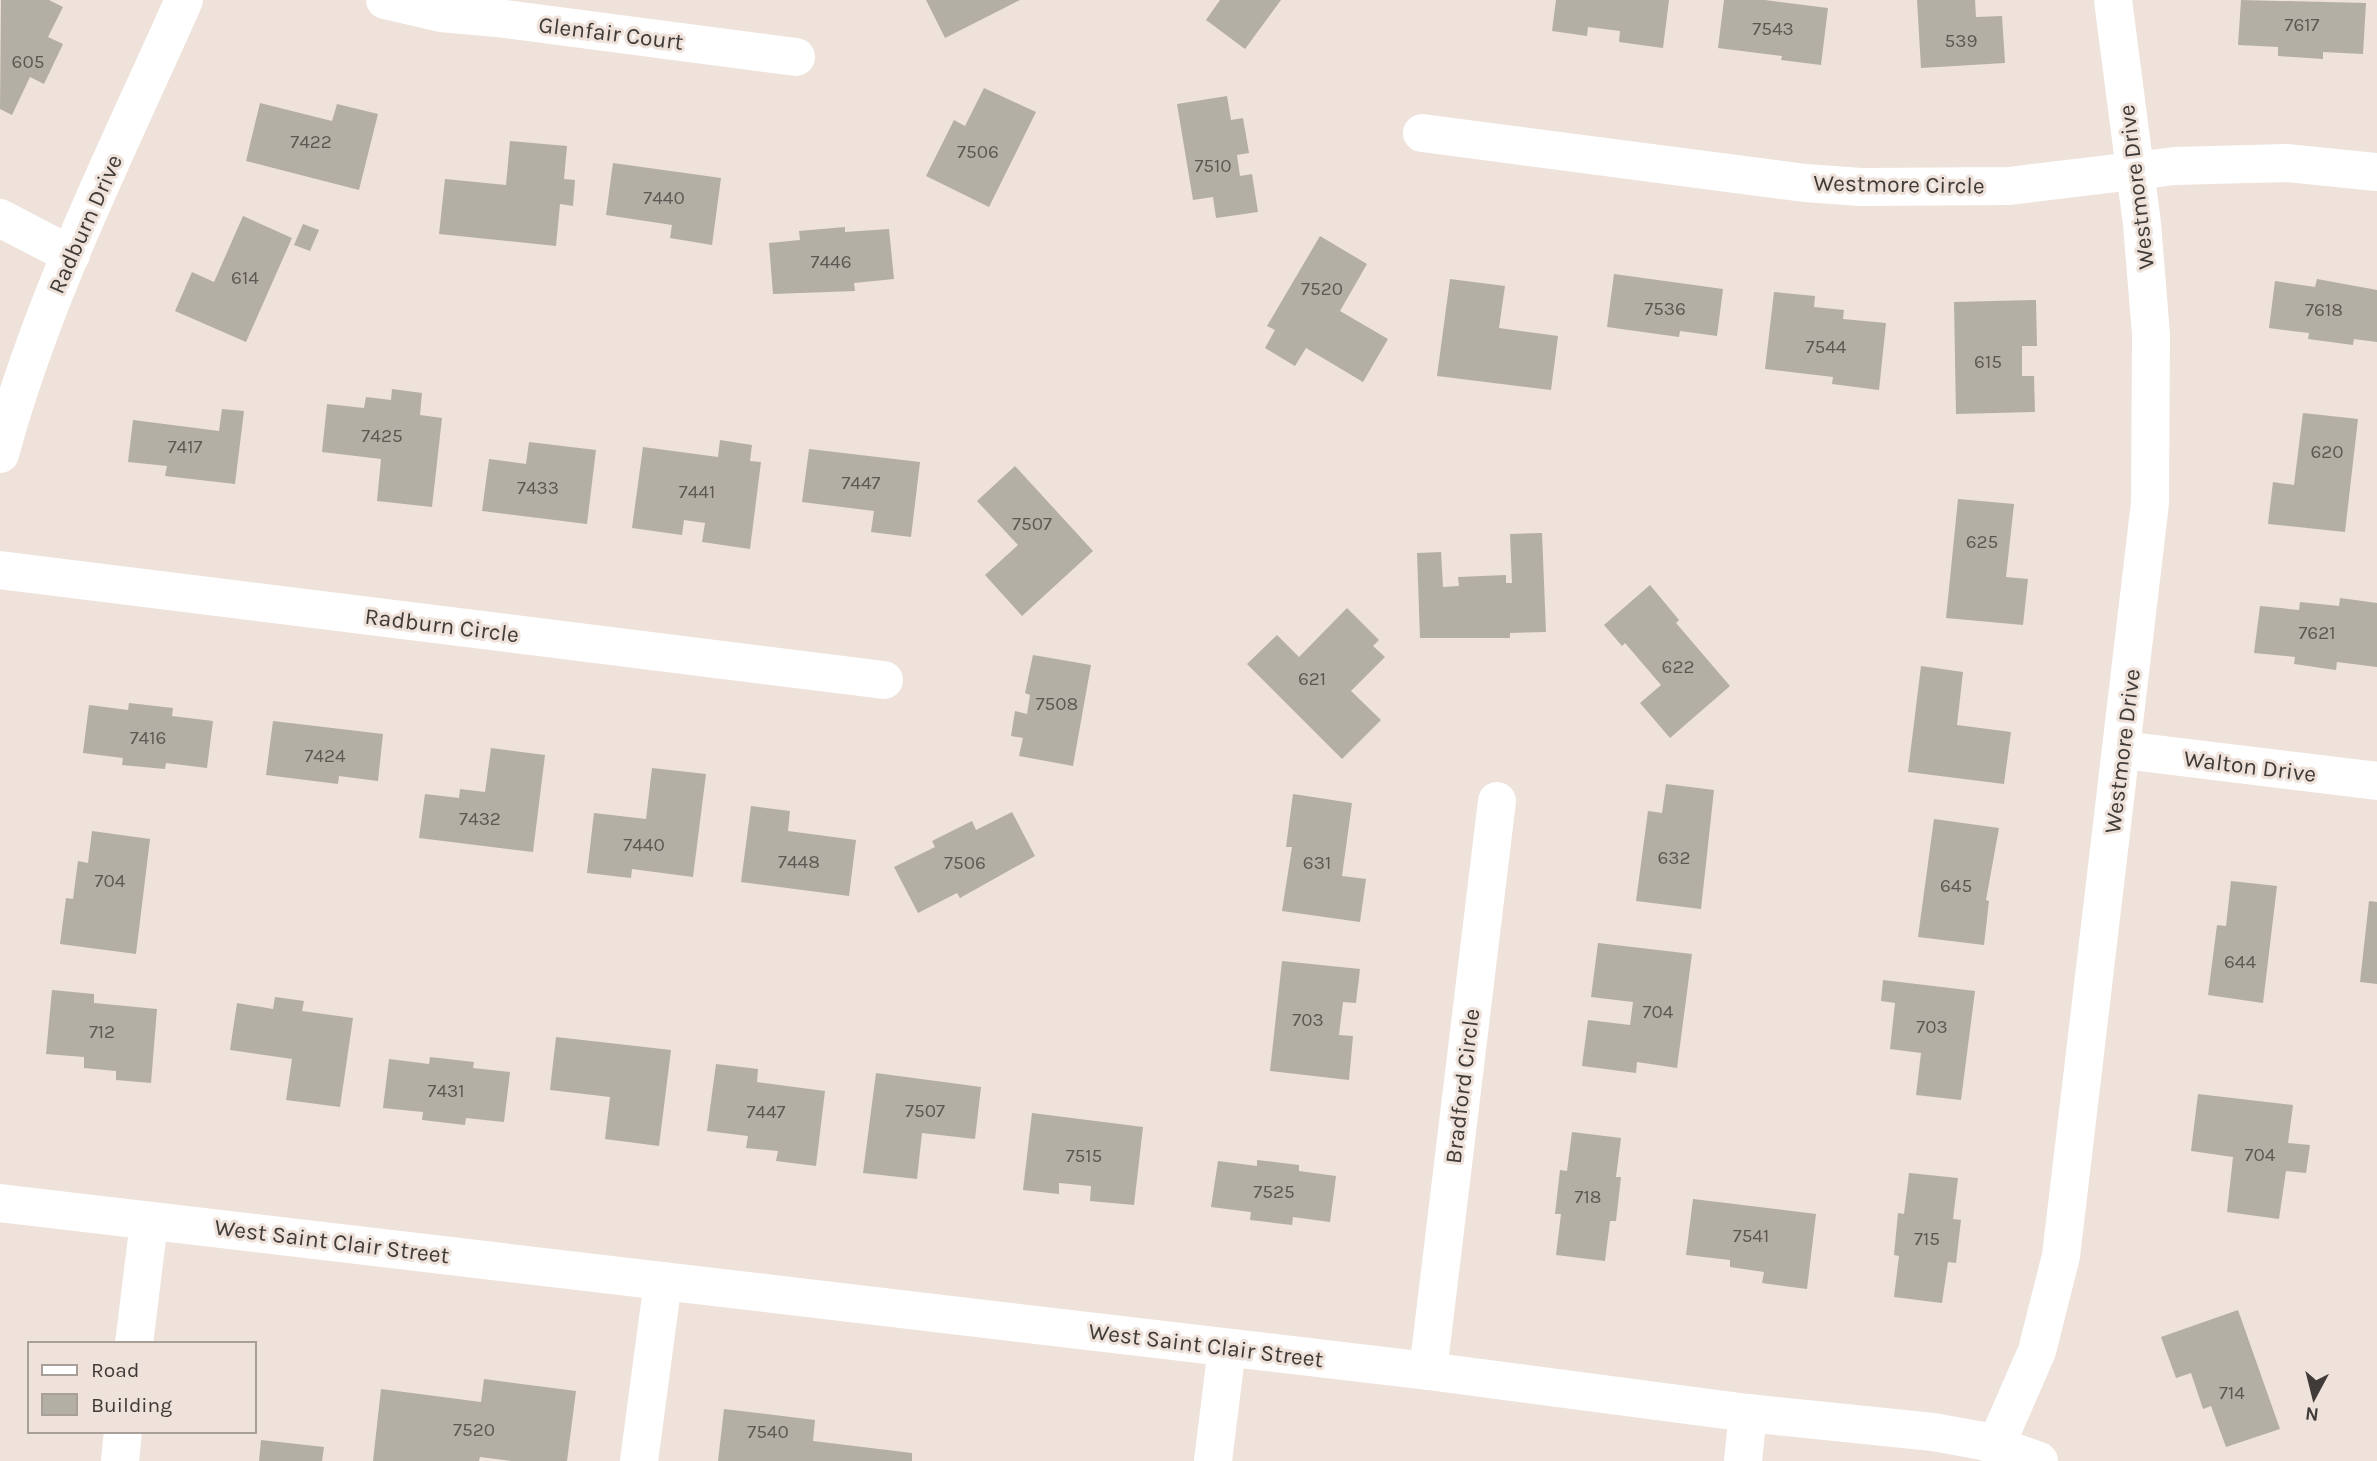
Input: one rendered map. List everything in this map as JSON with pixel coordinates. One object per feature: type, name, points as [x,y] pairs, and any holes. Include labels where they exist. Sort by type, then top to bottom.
[{"type":"street","name":"Radburn Drive","points":[[0,454],[30,352],[184,0]]},
{"type":"street","name":"Glenfair Court","points":[[385,0],[478,18],[497,18],[796,57]]},
{"type":"street","name":"Westmore Drive","points":[[1996,1446],[2037,1351],[2059,1267],[2146,558],[2153,411],[2147,287],[2113,0]]},
{"type":"street","name":"Westmore Circle","points":[[1422,133],[1805,183],[1861,187],[2009,186],[2134,170],[2286,163],[2377,172]]},
{"type":"street","points":[[0,218],[71,255]]},
{"type":"street","name":"Radburn Circle","points":[[0,570],[884,680]]},
{"type":"street","name":"Walton Drive","points":[[2123,750],[2377,781]]},
{"type":"street","name":"Bradford Circle","points":[[1428,1371],[1497,801]]},
{"type":"street","name":"West Saint Clair Street","points":[[0,1203],[1428,1371],[1748,1413],[1933,1432],[1996,1446]]},
{"type":"street","points":[[134,1342],[149,1222]]},
{"type":"street","points":[[639,1461],[663,1280]]},
{"type":"street","points":[[1213,1461],[1227,1348]]},
{"type":"street","points":[[1743,1461],[1748,1413]]},
{"type":"street","points":[[120,1461],[124,1433]]},
{"type":"street","points":[[1996,1446],[2039,1461]]},
{"type":"building","points":[[1,0],[49,0],[63,7],[48,37],[63,44],[44,84],[30,77],[12,115],[0,109]]},
{"type":"building","points":[[926,0],[1020,0],[945,38]]},
{"type":"building","points":[[1220,0],[1281,0],[1245,49],[1206,20]]},
{"type":"building","points":[[1556,0],[1669,0],[1663,48],[1619,42],[1620,31],[1588,27],[1587,36],[1552,31]]},
{"type":"building","points":[[1724,0],[1765,0],[1828,8],[1821,65],[1781,60],[1782,56],[1718,48]]},
{"type":"building","points":[[1917,0],[1975,0],[1976,17],[2002,16],[2005,63],[1921,68]]},
{"type":"building","points":[[2241,0],[2366,3],[2363,54],[2323,52],[2323,59],[2278,56],[2278,47],[2238,45]]},
{"type":"building","points":[[984,88],[1036,112],[989,207],[926,176],[954,120],[965,126]]},
{"type":"building","points":[[1227,96],[1231,120],[1243,118],[1249,153],[1237,155],[1240,176],[1252,174],[1258,212],[1216,218],[1213,197],[1193,200],[1177,104]]},
{"type":"building","points":[[260,103],[332,121],[337,104],[378,114],[359,190],[246,161]]},
{"type":"building","points":[[510,141],[567,146],[564,179],[575,180],[573,206],[560,204],[556,246],[439,234],[445,179],[506,185]]},
{"type":"building","points":[[613,163],[721,178],[712,245],[670,238],[672,225],[606,215]]},
{"type":"building","points":[[243,216],[292,238],[246,342],[175,311],[192,272],[214,282]]},
{"type":"building","points":[[303,224],[319,230],[310,251],[294,245]]},
{"type":"building","points":[[845,227],[845,232],[889,229],[894,279],[854,283],[855,291],[773,294],[769,243],[800,240],[799,231]]},
{"type":"building","points":[[1320,236],[1367,264],[1340,311],[1388,339],[1363,382],[1306,348],[1295,366],[1265,348],[1275,330],[1267,326]]},
{"type":"building","points":[[1614,274],[1723,289],[1717,336],[1680,331],[1679,337],[1607,327]]},
{"type":"building","points":[[1450,279],[1505,286],[1499,328],[1558,336],[1551,390],[1437,376]]},
{"type":"building","points":[[2317,279],[2377,290],[2377,342],[2354,339],[2353,345],[2308,339],[2309,333],[2269,328],[2275,281],[2315,287]]},
{"type":"building","points":[[1774,292],[1815,296],[1814,307],[1844,310],[1843,319],[1886,323],[1879,390],[1832,384],[1833,377],[1765,369]]},
{"type":"building","points":[[2036,300],[2037,346],[2022,346],[2022,376],[2034,376],[2035,412],[1956,414],[1954,302]]},
{"type":"building","points":[[392,389],[422,393],[420,415],[442,418],[432,507],[377,501],[381,459],[322,452],[327,404],[364,408],[366,397],[391,400]]},
{"type":"building","points":[[222,409],[244,411],[235,484],[165,476],[167,466],[128,462],[133,420],[219,431]]},
{"type":"building","points":[[2303,413],[2358,419],[2345,532],[2268,524],[2273,482],[2294,485]]},
{"type":"building","points":[[720,440],[752,445],[750,461],[761,462],[750,549],[702,542],[705,523],[684,520],[682,535],[632,528],[643,447],[718,457]]},
{"type":"building","points":[[529,442],[596,450],[587,524],[482,511],[489,459],[526,464]]},
{"type":"building","points":[[809,449],[920,462],[911,537],[871,532],[874,511],[802,502]]},
{"type":"building","points":[[1015,466],[1093,551],[1022,616],[985,575],[1018,545],[977,501]]},
{"type":"building","points":[[1958,499],[2014,504],[2006,577],[2028,579],[2023,625],[1946,618]]},
{"type":"building","points":[[1542,533],[1546,632],[1510,633],[1510,638],[1420,638],[1417,553],[1441,552],[1443,587],[1459,586],[1458,577],[1506,575],[1506,583],[1512,583],[1510,534]]},
{"type":"building","points":[[1650,585],[1679,620],[1676,623],[1730,686],[1670,738],[1640,703],[1661,685],[1625,643],[1622,646],[1604,625]]},
{"type":"building","points":[[2340,598],[2377,603],[2377,667],[2337,662],[2336,670],[2294,664],[2295,657],[2254,653],[2260,606],[2299,610],[2300,602],[2339,606]]},
{"type":"building","points":[[1347,608],[1379,640],[1373,646],[1385,657],[1351,691],[1381,720],[1342,759],[1247,664],[1277,635],[1299,657]]},
{"type":"building","points":[[1033,655],[1091,665],[1073,766],[1019,756],[1023,738],[1011,736],[1015,711],[1027,714],[1030,695],[1025,693]]},
{"type":"building","points":[[1921,666],[1963,672],[1957,725],[2011,732],[2004,784],[1908,772]]},
{"type":"building","points":[[129,703],[173,708],[172,716],[213,721],[207,768],[166,763],[165,769],[122,765],[123,758],[83,753],[89,705],[128,710]]},
{"type":"building","points":[[273,721],[383,734],[378,781],[339,776],[338,784],[266,775]]},
{"type":"building","points":[[491,748],[545,755],[533,852],[419,838],[425,794],[459,798],[460,789],[485,792]]},
{"type":"building","points":[[652,768],[706,774],[693,877],[632,869],[631,878],[587,873],[594,813],[646,819]]},
{"type":"building","points":[[1666,784],[1714,790],[1701,909],[1636,901],[1648,811],[1662,813]]},
{"type":"building","points":[[1293,794],[1352,803],[1342,876],[1366,879],[1360,922],[1282,911],[1292,847],[1286,847]]},
{"type":"building","points":[[751,806],[790,811],[788,831],[856,840],[849,896],[741,882]]},
{"type":"building","points":[[1012,812],[1035,856],[960,898],[957,893],[918,913],[894,867],[935,847],[932,841],[972,821],[976,830]]},
{"type":"building","points":[[1934,819],[1999,828],[1986,900],[1989,901],[1984,945],[1918,937]]},
{"type":"building","points":[[92,831],[150,839],[136,954],[60,944],[66,898],[73,899],[78,861],[88,863]]},
{"type":"building","points":[[2231,881],[2277,886],[2263,1003],[2208,995],[2217,925],[2226,926]]},
{"type":"building","points":[[2369,901],[2377,902],[2377,984],[2360,982]]},
{"type":"building","points":[[1598,943],[1692,954],[1677,1068],[1637,1062],[1636,1073],[1582,1066],[1588,1020],[1630,1025],[1633,1002],[1591,997]]},
{"type":"building","points":[[1282,961],[1360,969],[1356,1003],[1343,1002],[1339,1035],[1353,1036],[1349,1080],[1270,1071]]},
{"type":"building","points":[[1883,980],[1975,991],[1961,1100],[1916,1095],[1921,1053],[1890,1049],[1895,1003],[1881,1001]]},
{"type":"building","points":[[52,990],[94,994],[94,1003],[157,1009],[151,1083],[116,1080],[116,1071],[84,1068],[84,1057],[46,1054]]},
{"type":"building","points":[[275,997],[304,1001],[302,1011],[353,1018],[340,1107],[286,1100],[292,1059],[230,1050],[237,1003],[273,1009]]},
{"type":"building","points":[[556,1037],[671,1050],[659,1146],[605,1139],[610,1097],[550,1090]]},
{"type":"building","points":[[430,1057],[474,1062],[473,1068],[510,1072],[504,1122],[466,1118],[465,1125],[422,1120],[423,1112],[383,1108],[389,1059],[429,1064]]},
{"type":"building","points":[[716,1064],[758,1069],[757,1082],[825,1091],[816,1166],[776,1161],[778,1151],[746,1148],[748,1136],[707,1131]]},
{"type":"building","points":[[876,1073],[981,1087],[975,1139],[922,1133],[917,1179],[863,1173]]},
{"type":"building","points":[[2198,1094],[2293,1105],[2288,1143],[2310,1145],[2306,1173],[2286,1171],[2279,1219],[2227,1212],[2233,1157],[2191,1151]]},
{"type":"building","points":[[1032,1113],[1143,1127],[1134,1205],[1090,1201],[1091,1186],[1059,1183],[1059,1194],[1023,1190]]},
{"type":"building","points":[[1572,1132],[1621,1138],[1616,1177],[1621,1177],[1616,1221],[1610,1221],[1605,1261],[1556,1255],[1561,1214],[1555,1214],[1560,1170],[1567,1171]]},
{"type":"building","points":[[1257,1160],[1299,1165],[1299,1171],[1336,1176],[1330,1222],[1293,1217],[1292,1225],[1250,1220],[1251,1212],[1211,1207],[1218,1161],[1257,1166]]},
{"type":"building","points":[[1909,1173],[1958,1178],[1953,1219],[1961,1220],[1956,1263],[1948,1262],[1942,1303],[1894,1297],[1899,1256],[1894,1255],[1898,1213],[1904,1214]]},
{"type":"building","points":[[1693,1199],[1816,1214],[1807,1289],[1762,1283],[1764,1272],[1730,1267],[1730,1260],[1686,1255]]},
{"type":"building","points":[[2238,1310],[2280,1429],[2226,1447],[2211,1406],[2203,1409],[2191,1373],[2176,1378],[2161,1337]]},
{"type":"building","points":[[484,1379],[576,1391],[567,1461],[511,1461],[480,1457],[479,1461],[373,1461],[381,1389],[481,1402]]},
{"type":"building","points":[[724,1409],[815,1420],[813,1441],[912,1453],[912,1461],[718,1461]]},
{"type":"building","points":[[261,1440],[324,1447],[322,1461],[259,1461]]}]
